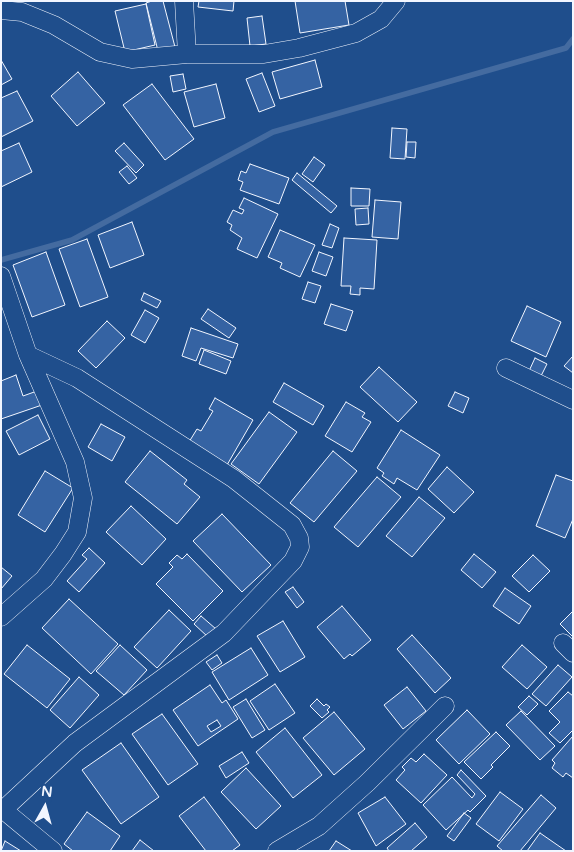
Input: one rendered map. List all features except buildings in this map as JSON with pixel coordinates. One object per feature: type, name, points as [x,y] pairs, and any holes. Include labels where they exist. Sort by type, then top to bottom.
[{"type":"street","points":[[184,1],[187,54]]},
{"type":"street","points":[[1,10],[22,12],[54,25],[100,52],[132,59],[187,54],[264,54],[299,48],[356,33],[381,18],[396,1]]},
{"type":"street","points":[[1,276],[28,355],[75,462],[83,498],[77,532],[63,554],[44,579],[1,617]]},
{"type":"street","points":[[28,355],[77,378],[234,479],[292,525],[299,538],[300,547],[293,561],[224,633],[75,743],[2,809],[53,851]]},
{"type":"street","points":[[506,368],[573,400]]},
{"type":"street","points":[[277,851],[319,826],[367,783],[445,706]]},
{"type":"waterway","points":[[1,260],[72,240],[273,132],[566,48],[573,39]]}]
